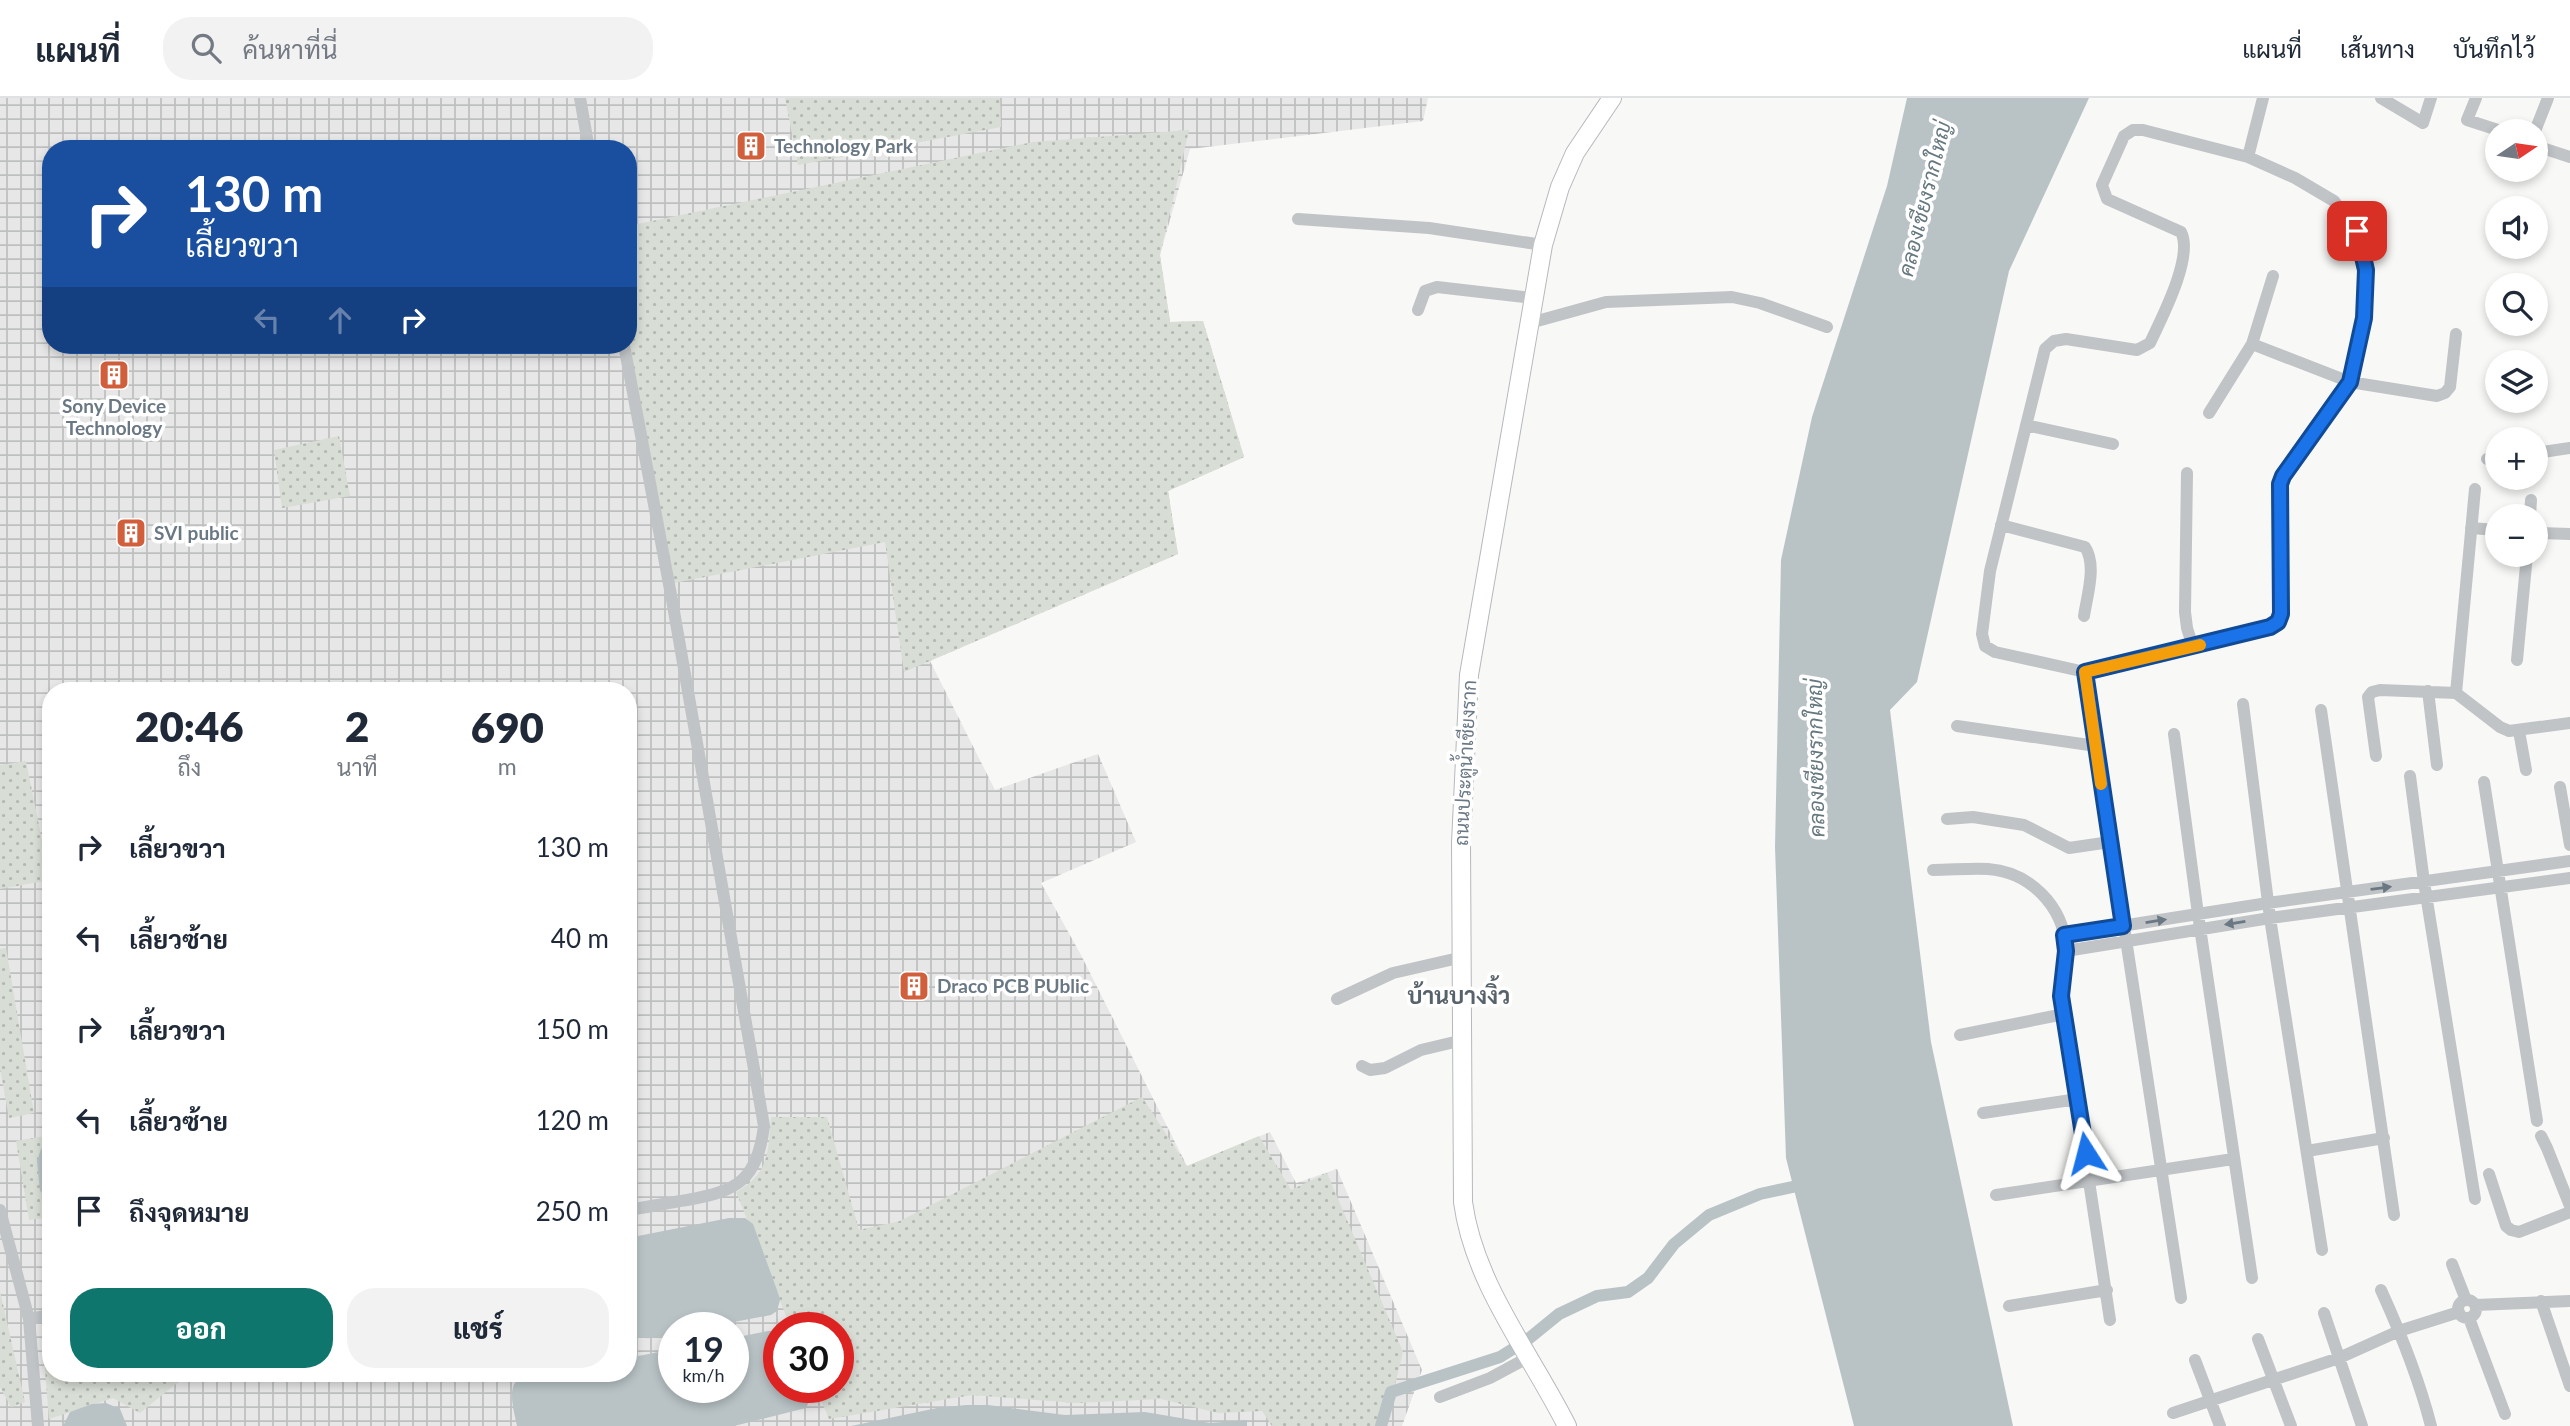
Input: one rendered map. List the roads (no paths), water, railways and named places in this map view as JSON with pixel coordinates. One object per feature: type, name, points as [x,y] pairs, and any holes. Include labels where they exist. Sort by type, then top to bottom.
[{"type":"street","points":[[580,98],[587,140]]},
{"type":"street","name":"ถนนประตูน้ำเชียงราก","points":[[1567,1426],[1515,1333],[1466,1228],[1462,1202],[1461,843],[1469,676],[1530,323],[1532,298],[1543,245],[1560,187],[1575,153],[1612,98]]},
{"type":"street","points":[[2381,98],[2423,123],[2431,98]]},
{"type":"street","points":[[2476,98],[2467,120],[2485,126]]},
{"type":"street","points":[[2540,119],[2548,98]]},
{"type":"street","points":[[2248,157],[2263,99]]},
{"type":"street","points":[[2143,130],[2248,157],[2295,178],[2334,201],[2357,231],[2366,270],[2364,318],[2350,382],[2280,484],[2281,614],[2278,622],[2270,627],[2193,647],[2085,672],[1995,652],[1985,646],[1982,634],[1990,571],[2045,349],[2054,341],[2066,339],[2137,350],[2145,348],[2150,343],[2175,289],[2185,246],[2182,232],[2107,199],[2104,192],[2102,185],[2124,136],[2143,130]]},
{"type":"street","points":[[2548,150],[2570,157]]},
{"type":"street","points":[[1298,219],[1431,228],[1543,245]]},
{"type":"street","points":[[2208,413],[2252,344],[2273,276]]},
{"type":"street","points":[[1418,310],[1425,291],[1437,287],[1532,298]]},
{"type":"street","points":[[1530,323],[1606,302],[1732,297],[1760,303],[1827,327]]},
{"type":"street","points":[[2252,344],[2350,382],[2437,396],[2450,387],[2456,334]]},
{"type":"street","points":[[626,354],[672,600],[764,1126],[759,1156],[753,1168],[736,1186],[713,1195],[637,1208]]},
{"type":"street","points":[[2026,425],[2113,444]]},
{"type":"street","points":[[2548,451],[2570,448]]},
{"type":"street","points":[[2187,472],[2185,612],[2193,647]]},
{"type":"street","points":[[2456,693],[2475,489]]},
{"type":"street","points":[[2531,500],[2531,504]]},
{"type":"street","points":[[2001,525],[2085,547],[2090,554],[2091,564],[2084,616]]},
{"type":"street","points":[[2471,527],[2485,529]]},
{"type":"street","points":[[2548,533],[2570,534]]},
{"type":"street","points":[[2517,660],[2526,567]]},
{"type":"street","points":[[2085,672],[2181,1298]]},
{"type":"street","points":[[2376,757],[2368,697],[2372,692],[2380,690],[2456,693],[2500,727],[2519,731],[2570,723]]},
{"type":"street","points":[[2428,691],[2437,765]]},
{"type":"street","points":[[2243,704],[2270,918],[2322,1250]]},
{"type":"street","points":[[2321,710],[2394,1215]]},
{"type":"street","points":[[1956,726],[2095,741]]},
{"type":"street","points":[[2519,731],[2526,770]]},
{"type":"street","points":[[2174,734],[2252,1278]]},
{"type":"street","points":[[2410,776],[2424,882],[2475,1199]]},
{"type":"street","points":[[2484,782],[2537,1121]]},
{"type":"street","points":[[2560,787],[2570,845]]},
{"type":"street","points":[[1947,819],[1973,817],[2024,825],[2069,848],[2110,842]]},
{"type":"street","points":[[2064,935],[2268,903],[2570,861]]},
{"type":"street","points":[[1933,870],[1990,869],[2014,876],[2037,888],[2054,907],[2064,935],[2066,951],[2061,984],[2064,1014],[2110,1320]]},
{"type":"street","points":[[2066,951],[2270,918],[2570,878]]},
{"type":"street","points":[[1337,999],[1393,973],[1463,957]]},
{"type":"street","points":[[1959,1035],[2064,1014]]},
{"type":"street","points":[[1362,1066],[1370,1070],[1385,1068],[1421,1050],[1463,1040]]},
{"type":"street","points":[[1983,1113],[2078,1099]]},
{"type":"street","points":[[2540,1136],[2570,1206]]},
{"type":"street","points":[[2307,1151],[2384,1139]]},
{"type":"street","points":[[1996,1195],[2233,1159]]},
{"type":"street","points":[[2489,1174],[2506,1226],[2511,1230],[2519,1232],[2570,1212]]},
{"type":"street","points":[[0,1210],[29,1319],[38,1426]]},
{"type":"street","points":[[2452,1264],[2505,1414]]},
{"type":"street","points":[[2009,1306],[2107,1290]]},
{"type":"street","points":[[2381,1290],[2426,1404],[2431,1426]]},
{"type":"street","points":[[2541,1301],[2570,1387]]},
{"type":"street","points":[[2173,1413],[2339,1358],[2399,1331],[2468,1309],[2541,1301],[2570,1301]]},
{"type":"street","points":[[2324,1313],[2362,1426]]},
{"type":"street","points":[[29,1319],[42,1317]]},
{"type":"street","points":[[2258,1339],[2291,1426]]},
{"type":"street","points":[[1440,1397],[1490,1378],[1528,1355]]},
{"type":"street","points":[[2195,1360],[2220,1426]]},
{"type":"water","name":"คลองเชียงรากใหญ่","points":[[1907,98],[2089,98],[2009,271],[1917,682],[1890,710],[1931,1042],[2013,1426],[1854,1426],[1786,1158],[1775,847],[1781,560],[1812,417],[1887,186]]},
{"type":"water","points":[[42,1149],[42,1193],[37,1161]]},
{"type":"water","points":[[729,1218],[745,1218],[753,1224],[780,1300],[777,1311],[763,1312],[763,1317],[749,1319],[749,1312],[658,1312],[658,1337],[637,1336],[637,1236]]},
{"type":"water","points":[[763,1332],[763,1403],[808,1403],[806,1408],[734,1426],[517,1426],[512,1392],[516,1382],[637,1382],[637,1356],[658,1352],[658,1403],[749,1403],[749,1335]]},
{"type":"water","points":[[106,1403],[120,1409],[127,1426],[63,1426],[70,1412],[92,1404]]},
{"type":"water","points":[[988,1405],[1065,1415],[1145,1412],[1210,1423],[1247,1420],[1247,1426],[851,1426],[937,1408]]},
{"type":"waterway","points":[[1381,1426],[1391,1392],[1500,1357],[1527,1340],[1559,1314],[1597,1296],[1628,1292],[1648,1278],[1674,1244],[1709,1215],[1760,1194],[1811,1183]]},
{"type":"place","name":"Technology Park","points":[[751,146]]},
{"type":"place","name":"Sony Device Technology","points":[[114,375]]},
{"type":"place","name":"SVI public","points":[[131,533]]},
{"type":"place","name":"Draco PCB PUblic","points":[[914,986]]},
{"type":"district","name":"บ้านบางงิ้ว","points":[[1459,996]]}]
